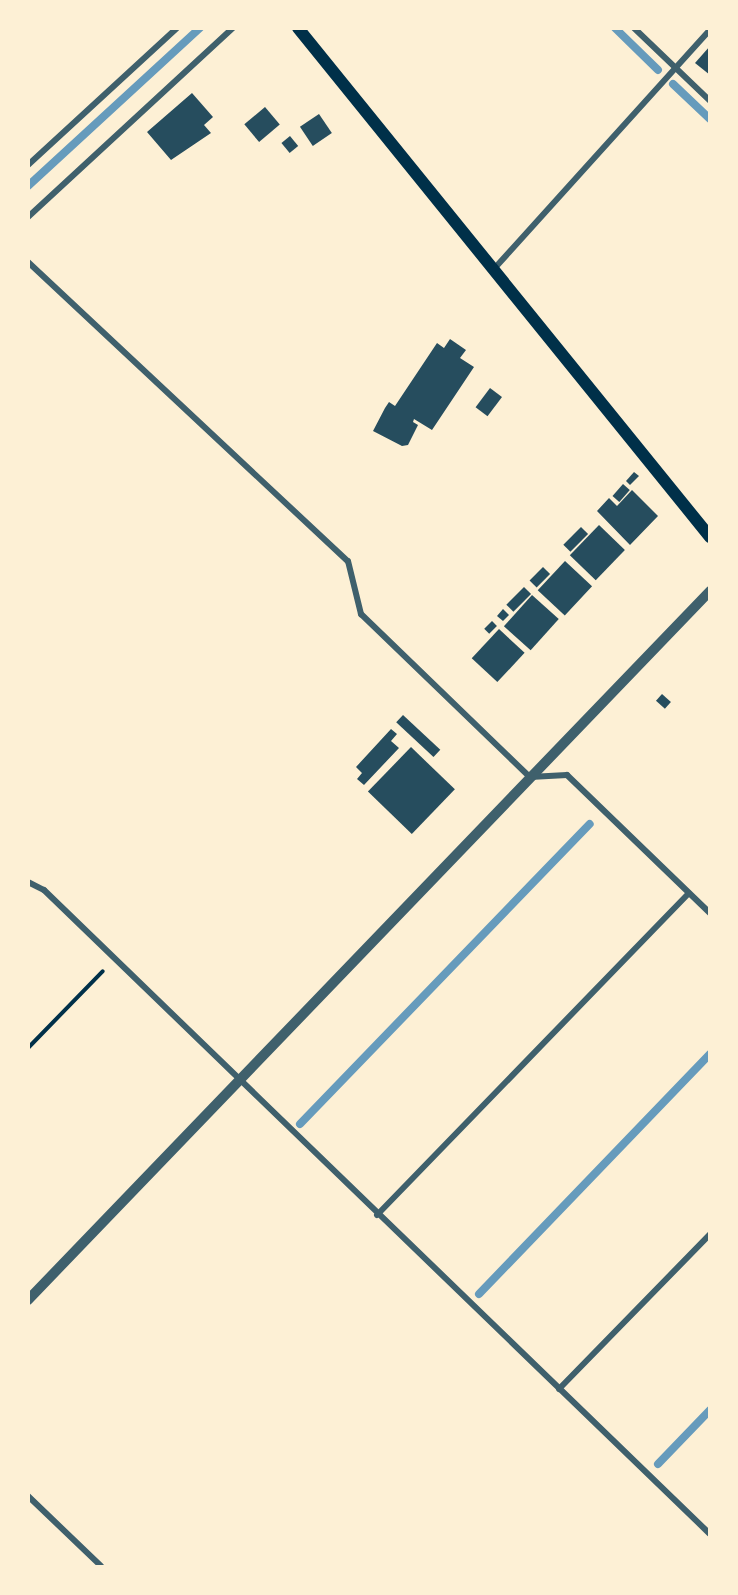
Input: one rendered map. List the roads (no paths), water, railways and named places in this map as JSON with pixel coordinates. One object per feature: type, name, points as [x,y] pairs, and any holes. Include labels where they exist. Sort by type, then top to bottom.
[{"type":"main road","points":[[298,28],[710,537]]},
{"type":"street","points":[[28,165],[177,28]]},
{"type":"street","points":[[28,217],[233,28]]},
{"type":"street","points":[[634,28],[710,101]]},
{"type":"street","points":[[494,270],[710,30]]},
{"type":"street","points":[[28,262],[348,561],[361,614],[530,777],[567,775],[710,913]]},
{"type":"street","points":[[28,1300],[710,591]]},
{"type":"street","points":[[28,882],[44,890],[237,1081],[710,1534]]},
{"type":"street","points":[[377,1215],[689,894]]},
{"type":"street","points":[[559,1389],[710,1234]]},
{"type":"street","points":[[28,1496],[101,1566]]},
{"type":"waterway","points":[[28,186],[200,28]]},
{"type":"waterway","points":[[615,28],[658,70]]},
{"type":"waterway","points":[[673,84],[710,119]]},
{"type":"waterway","points":[[300,1124],[590,824]]},
{"type":"waterway","points":[[479,1294],[710,1054]]},
{"type":"waterway","points":[[658,1464],[710,1410]]}]
